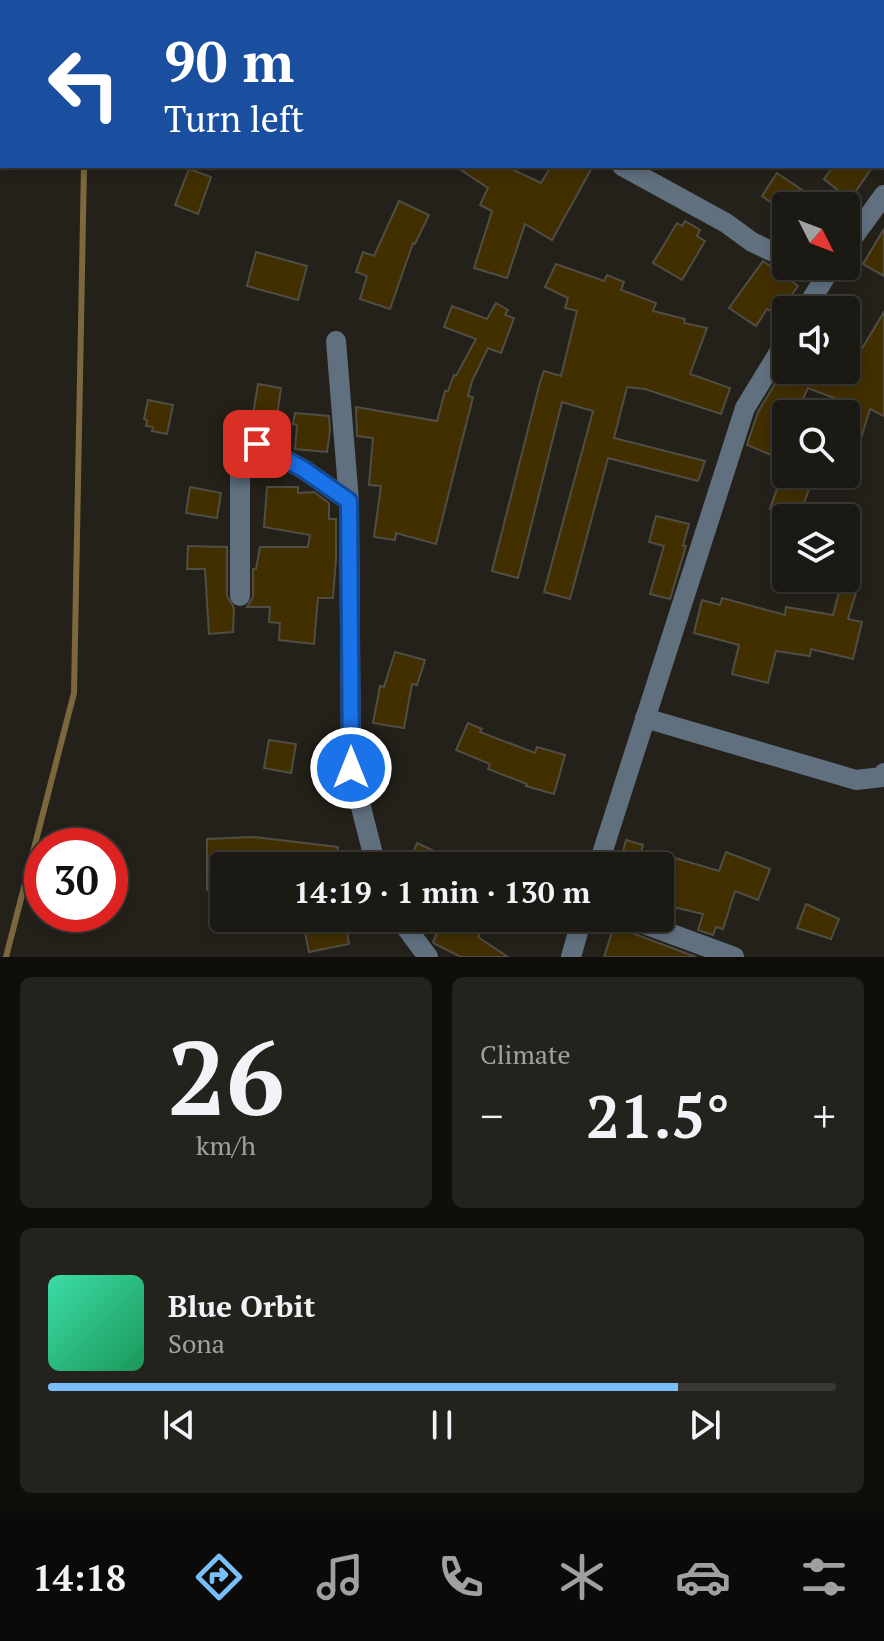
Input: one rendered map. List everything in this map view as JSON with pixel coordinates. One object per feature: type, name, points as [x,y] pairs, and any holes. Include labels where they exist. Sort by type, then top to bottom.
[{"type":"street","points":[[626,168],[772,251]]},
{"type":"street","points":[[860,228],[884,195]]},
{"type":"street","points":[[336,341],[349,501],[351,768],[372,852]]},
{"type":"street","points":[[602,852],[745,408],[772,364]]},
{"type":"street","points":[[240,596],[240,458],[249,446],[257,444],[303,469],[349,501]]},
{"type":"street","points":[[645,718],[856,780],[882,777],[884,773]]},
{"type":"street","points":[[409,932],[428,957]]},
{"type":"street","points":[[571,957],[578,932]]},
{"type":"street","points":[[666,932],[734,957]]},
{"type":"building","points":[[458,168],[509,168],[541,183],[550,168],[592,168],[552,240],[525,224],[507,278],[474,268],[492,211],[480,205],[488,188]]},
{"type":"building","points":[[832,168],[872,168],[855,192],[840,192],[824,179]]},
{"type":"building","points":[[189,169],[211,177],[198,214],[175,205]]},
{"type":"building","points":[[777,173],[805,192],[772,192],[772,203],[762,196]]},
{"type":"building","points":[[399,201],[429,215],[413,243],[390,309],[360,299],[367,276],[356,272],[363,252],[374,256]]},
{"type":"building","points":[[685,221],[700,230],[697,236],[705,241],[682,280],[653,263],[677,223],[682,226]]},
{"type":"building","points":[[884,229],[884,276],[863,264]]},
{"type":"building","points":[[256,252],[307,266],[298,300],[247,286]]},
{"type":"building","points":[[763,261],[772,267],[772,280],[790,280],[798,286],[791,296],[772,296],[772,312],[767,309],[756,326],[729,308]]},
{"type":"building","points":[[556,264],[604,281],[607,275],[624,282],[621,290],[656,303],[653,311],[707,328],[690,374],[730,388],[721,414],[645,389],[627,387],[614,438],[705,461],[698,481],[608,458],[570,599],[544,592],[593,411],[562,402],[518,578],[492,571],[540,382],[544,371],[561,376],[577,311],[565,308],[568,298],[545,287]]},
{"type":"building","points":[[496,303],[508,310],[505,315],[514,318],[501,353],[488,348],[472,381],[468,396],[473,397],[436,544],[396,533],[395,540],[374,537],[381,486],[369,485],[373,438],[357,436],[356,407],[437,421],[445,391],[448,391],[476,339],[444,327],[452,306],[487,319]]},
{"type":"building","points":[[884,312],[884,416],[870,409],[860,442],[860,400],[839,400],[808,388],[802,400],[772,400],[772,455],[747,445],[758,412],[775,384],[860,384],[860,352]]},
{"type":"building","points":[[258,384],[281,388],[276,424],[252,421]]},
{"type":"building","points":[[148,400],[173,405],[167,434],[152,431],[153,427],[146,426],[147,420],[144,419]]},
{"type":"building","points":[[295,413],[329,416],[327,452],[295,449]]},
{"type":"building","points":[[190,487],[221,493],[217,518],[186,513]]},
{"type":"building","points":[[267,487],[298,487],[298,493],[314,492],[329,503],[329,519],[336,519],[333,598],[318,598],[314,644],[279,640],[280,623],[269,622],[270,607],[247,607],[253,597],[253,569],[256,569],[260,547],[308,547],[310,535],[264,527]]},
{"type":"building","points":[[777,488],[809,488],[804,504],[772,504],[770,509]]},
{"type":"building","points":[[656,516],[689,524],[683,546],[686,546],[670,599],[650,594],[664,546],[649,542]]},
{"type":"building","points":[[188,546],[227,547],[227,596],[234,608],[233,632],[209,634],[205,569],[187,569]]},
{"type":"building","points":[[839,592],[856,592],[848,619],[862,622],[853,659],[811,649],[810,656],[776,651],[768,683],[732,674],[739,645],[694,633],[702,600],[720,605],[722,598],[785,615],[786,607],[833,615]]},
{"type":"building","points":[[395,652],[425,660],[417,685],[412,684],[404,728],[373,723],[380,686],[384,687]]},
{"type":"building","points":[[468,723],[482,729],[480,732],[535,753],[537,747],[565,755],[554,794],[526,786],[488,769],[490,764],[456,750]]},
{"type":"building","points":[[269,740],[296,744],[291,773],[264,768]]},
{"type":"building","points":[[253,837],[338,847],[337,852],[210,852],[210,890],[207,890],[207,839]]},
{"type":"building","points":[[626,840],[643,845],[641,852],[623,852]]},
{"type":"building","points":[[417,843],[436,852],[413,852]]},
{"type":"building","points":[[726,852],[770,869],[758,900],[735,891],[723,929],[716,927],[713,935],[698,930],[703,914],[674,907],[674,862],[675,858],[719,871]]},
{"type":"building","points":[[806,904],[839,919],[831,939],[797,928]]},
{"type":"building","points":[[305,932],[347,932],[349,944],[309,952]]},
{"type":"building","points":[[438,932],[481,932],[478,937],[508,957],[461,957],[433,942]]},
{"type":"building","points":[[612,932],[629,932],[696,957],[604,957]]},
{"type":"waterway","points":[[6,957],[74,693],[84,168]]},
{"type":"route","points":[[257,444],[303,469],[349,501],[351,768]]}]
